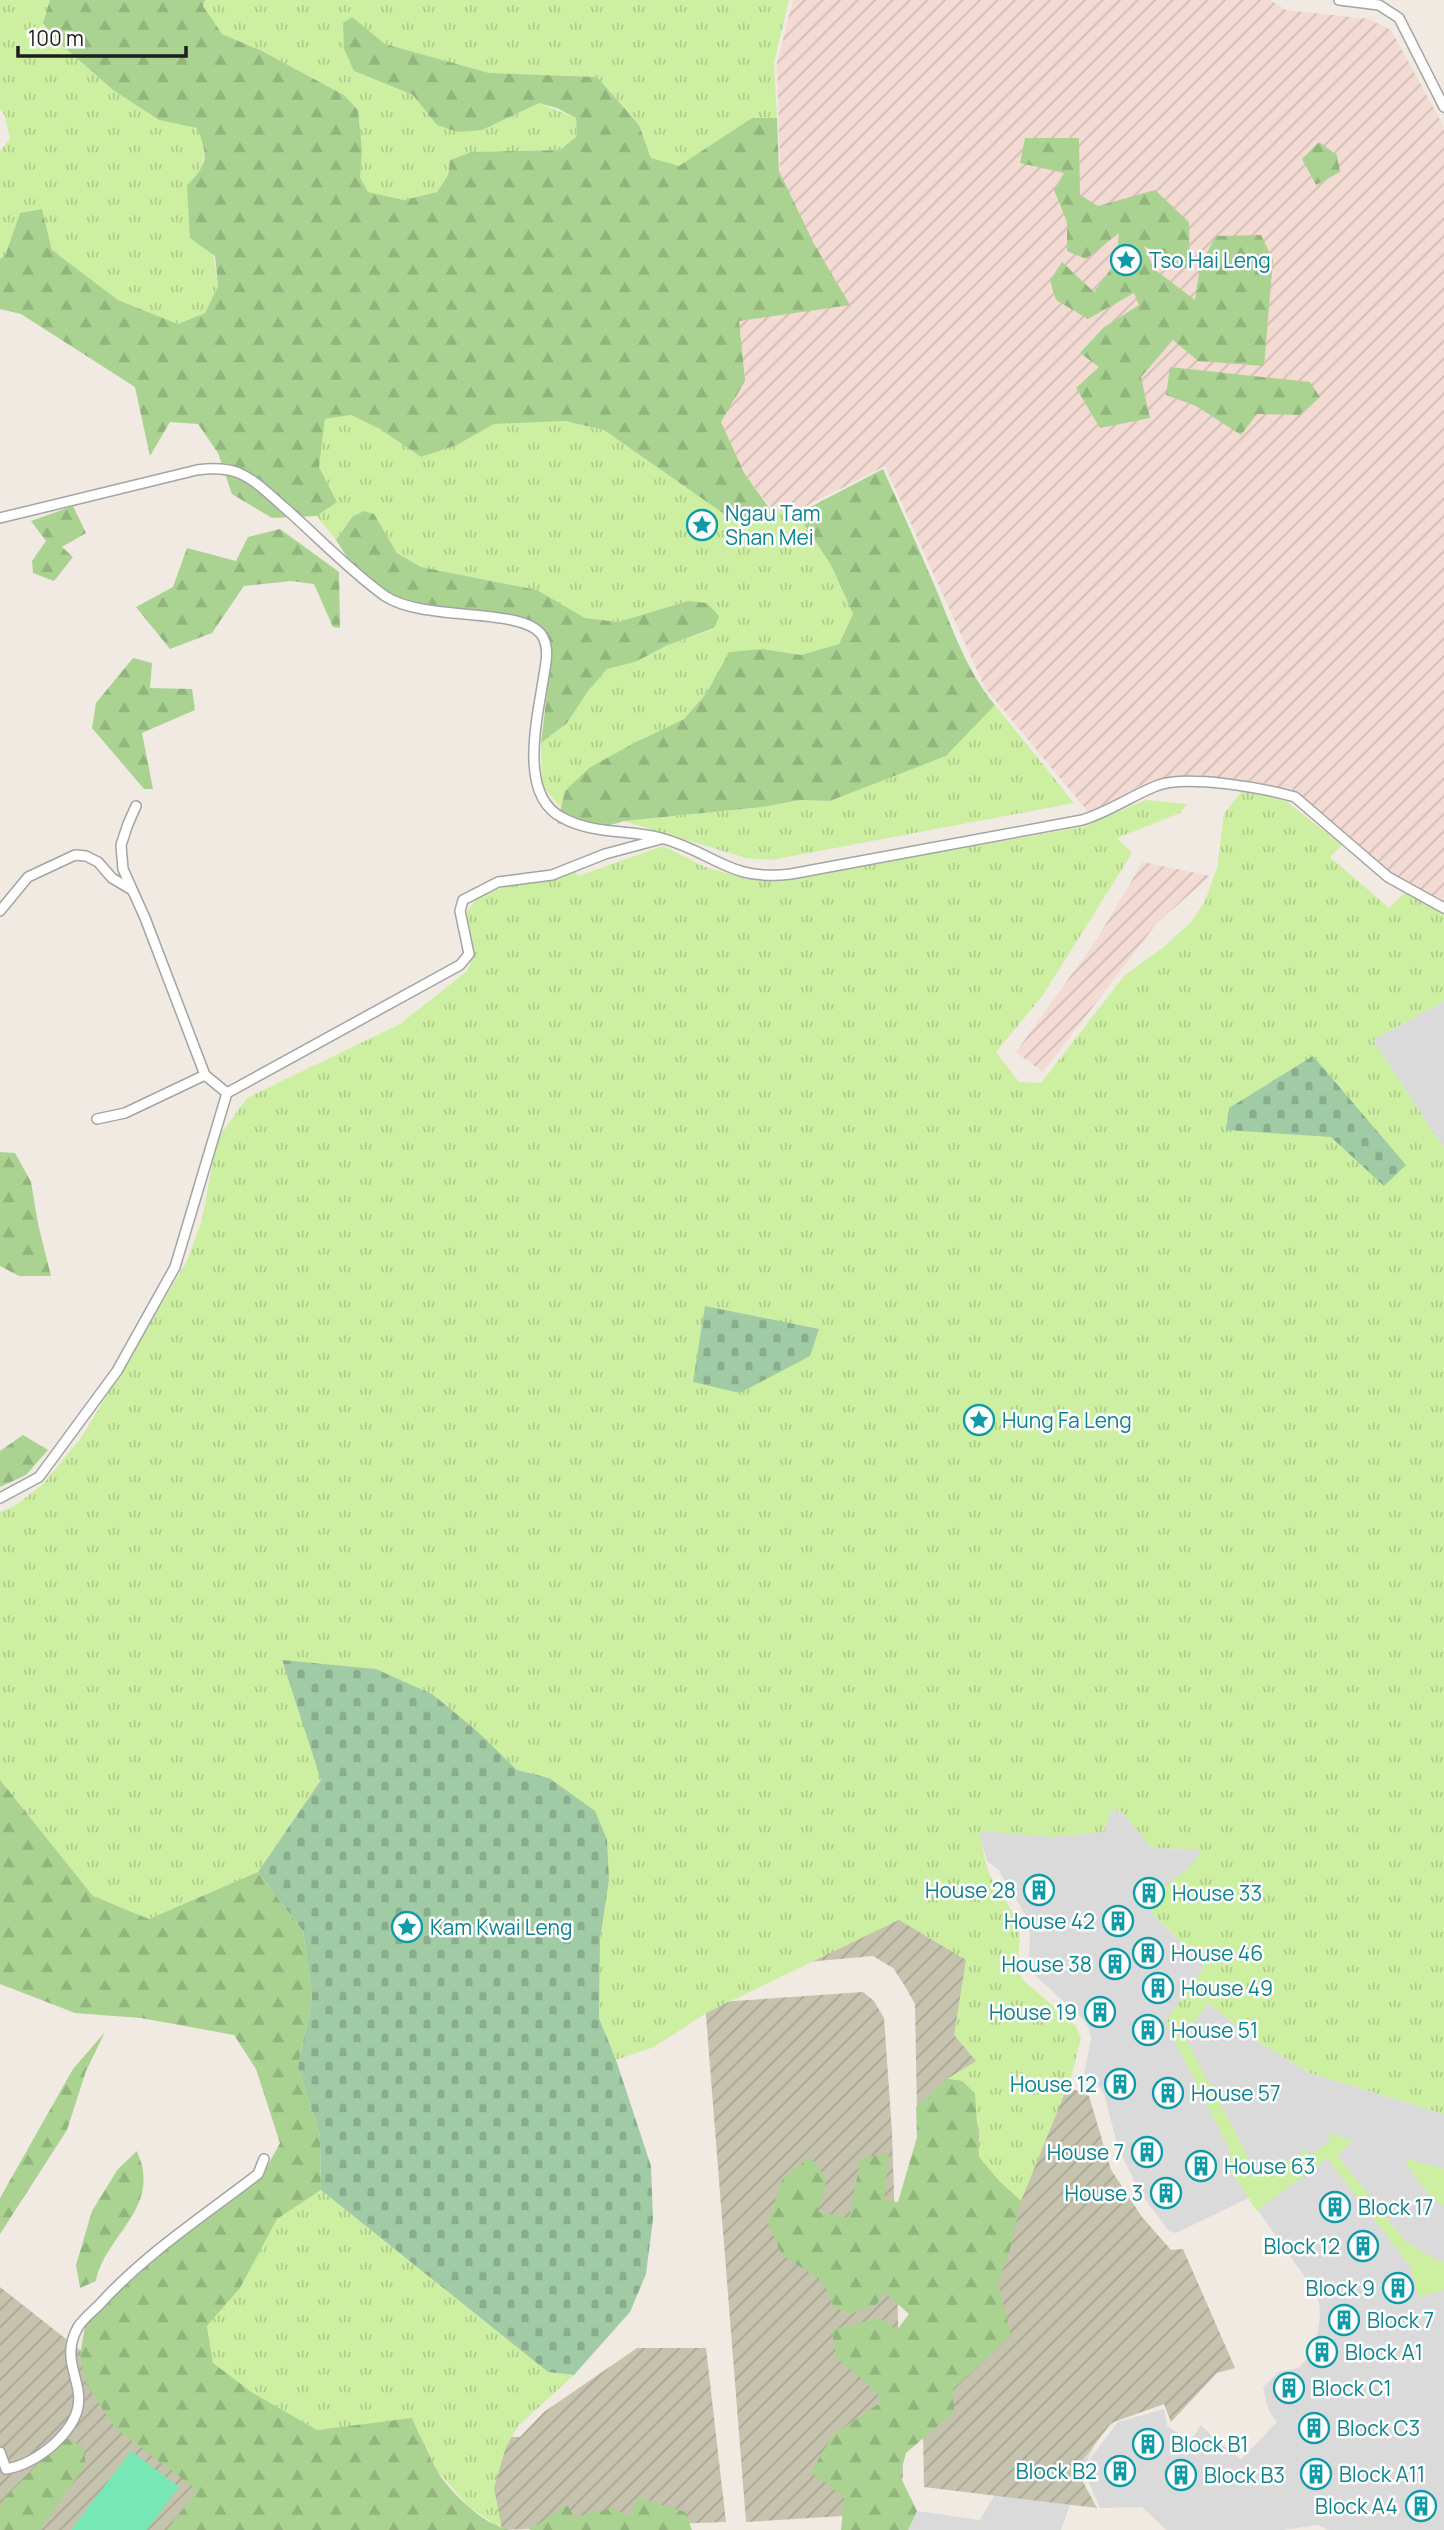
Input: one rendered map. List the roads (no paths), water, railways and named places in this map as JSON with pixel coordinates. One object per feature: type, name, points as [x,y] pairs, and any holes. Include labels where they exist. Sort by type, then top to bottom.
[{"type":"street","points":[[1339,0],[1379,5],[1399,18],[1441,95],[1444,107]]},
{"type":"street","points":[[0,518],[198,470],[219,468],[244,476],[269,494],[377,589],[399,603],[431,612],[522,622],[542,635],[547,649],[534,748],[537,780],[544,801],[556,814],[573,823],[663,838],[739,872],[755,876],[782,875],[1082,821],[1117,807],[1155,786],[1172,781],[1194,781],[1278,792],[1295,797],[1388,877],[1444,908]]},
{"type":"street","points":[[136,806],[121,845],[123,869],[205,1075],[227,1093]]},
{"type":"street","points":[[0,1498],[39,1477],[123,1360],[175,1266],[227,1093],[460,965],[468,954],[460,911],[463,900],[498,882],[552,875],[605,854],[663,838]]},
{"type":"street","points":[[0,911],[28,877],[75,855],[86,856],[99,862],[112,878],[133,891]]},
{"type":"street","points":[[96,1119],[125,1114],[205,1075]]},
{"type":"street","points":[[0,2452],[6,2469],[21,2467],[42,2454],[66,2433],[79,2409],[80,2392],[71,2365],[71,2348],[78,2327],[115,2287],[258,2174],[264,2160]]},
{"type":"place","name":"Tso Hai Leng","points":[[1126,260]]},
{"type":"place","name":"Ngau Tam Shan Mei","points":[[702,525]]},
{"type":"place","name":"Hung Fa Leng","points":[[979,1420]]},
{"type":"place","name":"House 28","points":[[1039,1890]]},
{"type":"place","name":"House 33","points":[[1149,1893]]},
{"type":"place","name":"House 42","points":[[1118,1921]]},
{"type":"place","name":"Kam Kwai Leng","points":[[407,1927]]},
{"type":"place","name":"House 46","points":[[1148,1953]]},
{"type":"place","name":"House 38","points":[[1115,1964]]},
{"type":"place","name":"House 49","points":[[1158,1988]]},
{"type":"place","name":"House 19","points":[[1100,2012]]},
{"type":"place","name":"House 51","points":[[1148,2030]]},
{"type":"place","name":"House 12","points":[[1120,2084]]},
{"type":"place","name":"House 57","points":[[1168,2093]]},
{"type":"place","name":"House 7","points":[[1147,2152]]},
{"type":"place","name":"House 63","points":[[1201,2166]]},
{"type":"place","name":"House 3","points":[[1166,2193]]},
{"type":"place","name":"Block 17","points":[[1335,2207]]},
{"type":"place","name":"Block 12","points":[[1363,2246]]},
{"type":"place","name":"Block 9","points":[[1398,2288]]},
{"type":"place","name":"Block 7","points":[[1344,2320]]},
{"type":"place","name":"Block A1","points":[[1322,2352]]},
{"type":"place","name":"Block C1","points":[[1289,2388]]},
{"type":"place","name":"Block C3","points":[[1314,2428]]},
{"type":"place","name":"Block B1","points":[[1148,2444]]},
{"type":"place","name":"Block B2","points":[[1120,2471]]},
{"type":"place","name":"Block A11","points":[[1316,2474]]},
{"type":"place","name":"Block B3","points":[[1181,2475]]},
{"type":"place","name":"Block A4","points":[[1421,2506]]}]
